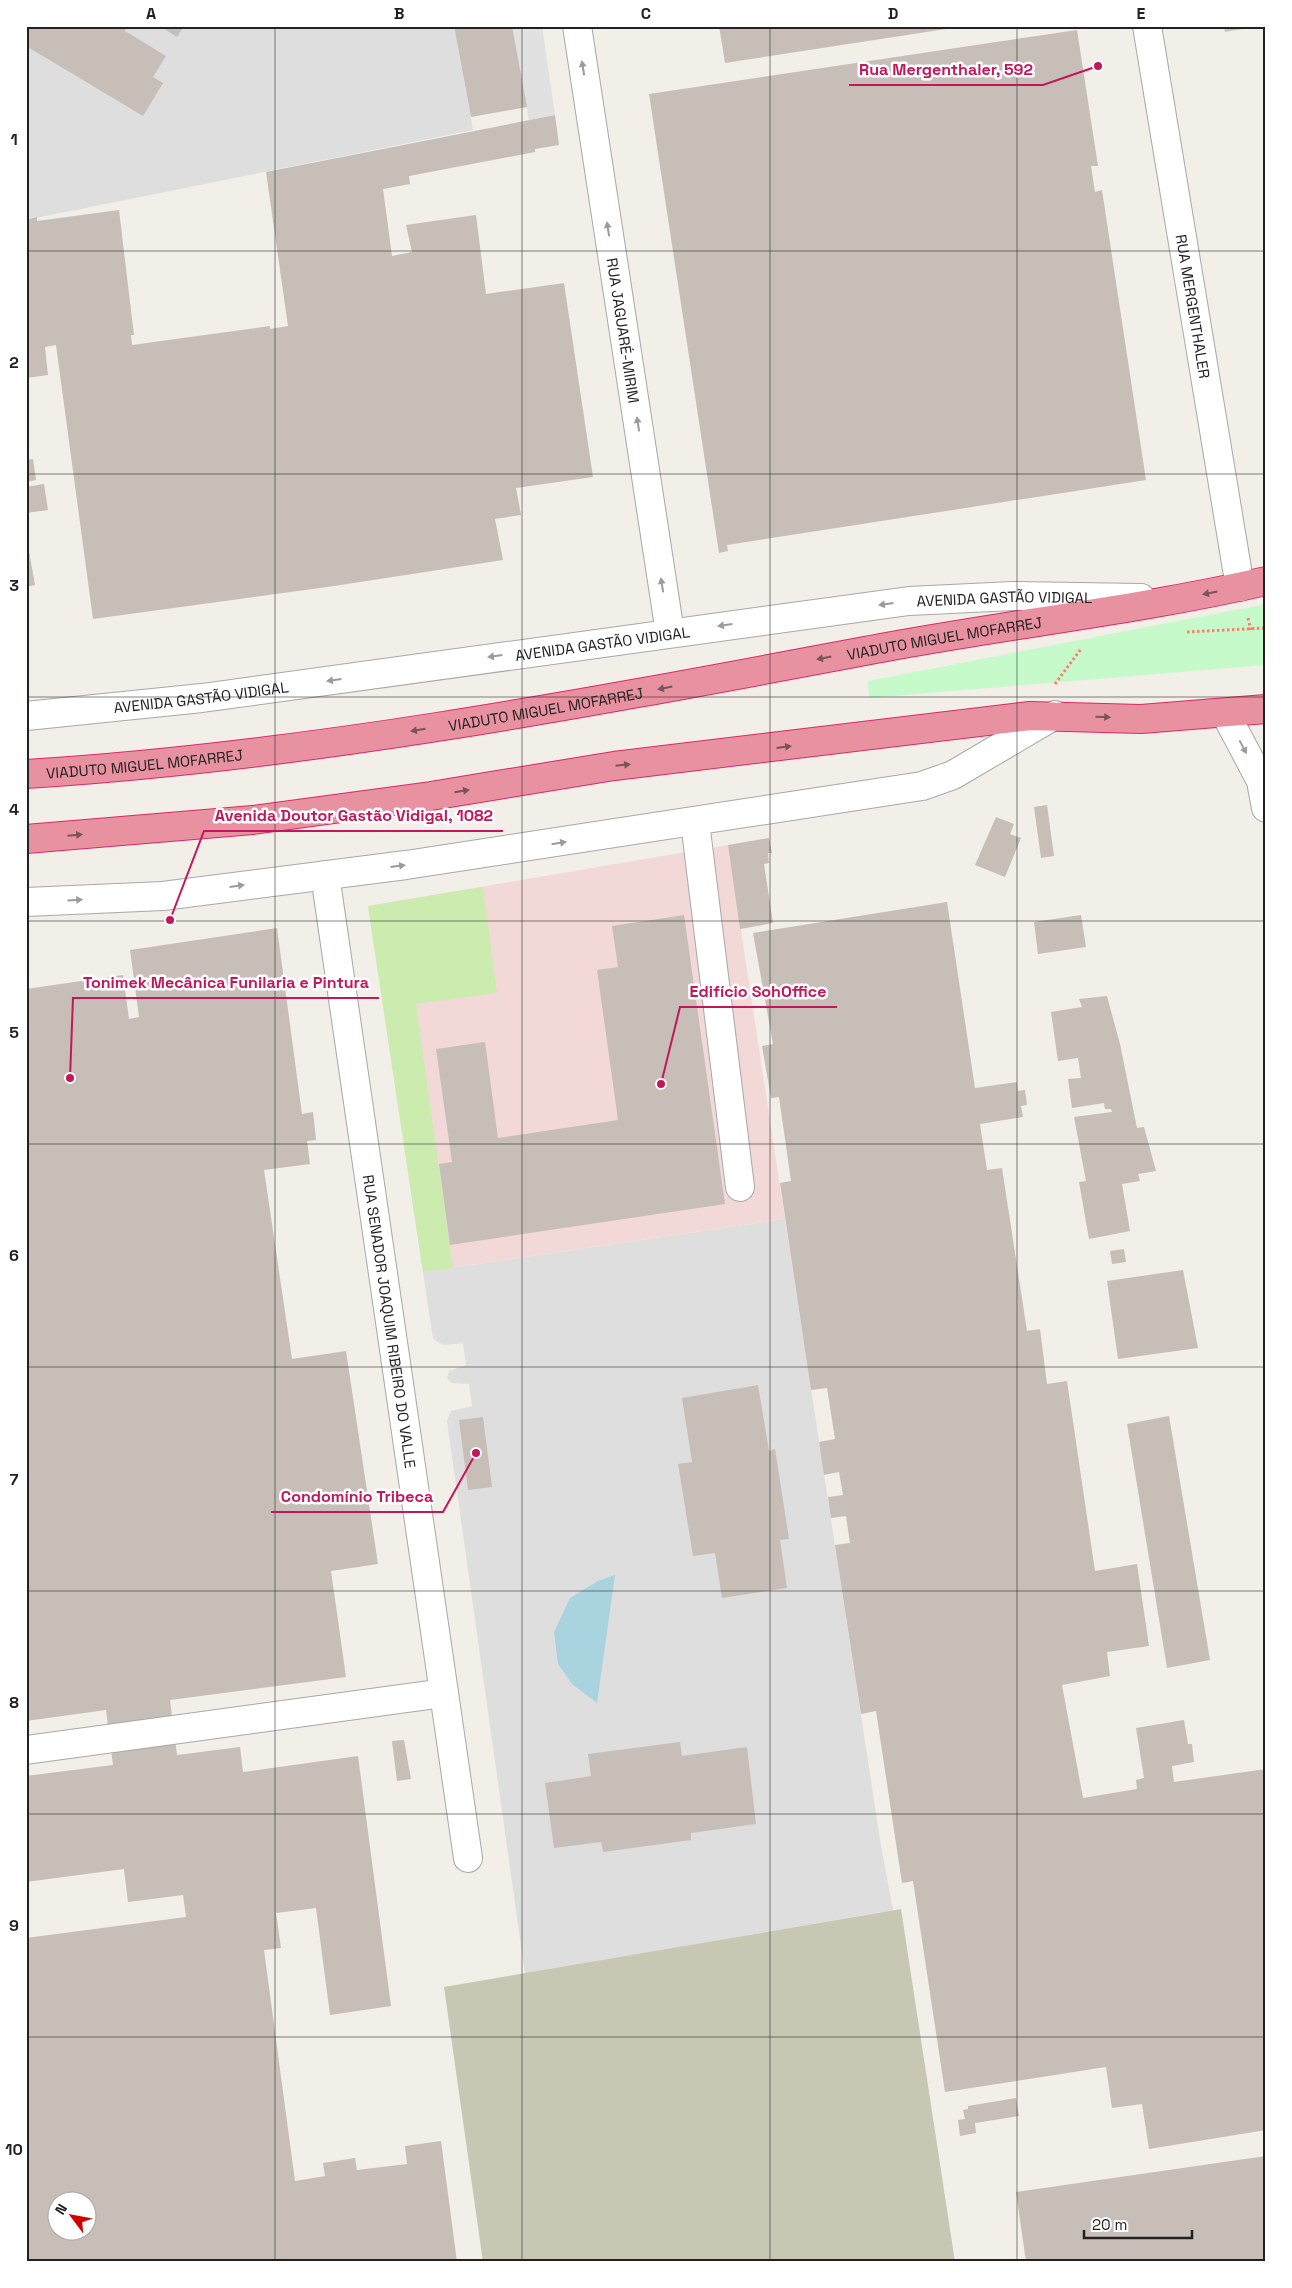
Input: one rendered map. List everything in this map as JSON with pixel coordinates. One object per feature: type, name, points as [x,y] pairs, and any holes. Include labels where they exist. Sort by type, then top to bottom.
[{"type":"highway","name":"AVENIDA GASTÃO VIDIGAL","points":[[1062,618],[1180,599],[1266,581]]},
{"type":"highway","name":"VIADUTO MIGUEL MOFARREJ","points":[[26,774],[105,768],[414,731],[652,691],[890,646],[1062,618]]},
{"type":"highway","points":[[26,839],[253,820],[431,796],[614,766],[1042,715],[1141,719],[1266,710]]},
{"type":"street","name":"RUA JAGUARÉ-MIRIM","points":[[577,26],[670,633]]},
{"type":"street","name":"RUA MERGENTHALER","points":[[1147,26],[1240,587]]},
{"type":"street","name":"AVENIDA GASTÃO VIDIGAL","points":[[26,716],[212,697],[909,601],[1013,596],[1180,599]]},
{"type":"street","points":[[1225,713],[1264,774],[1266,808]]},
{"type":"street","points":[[26,902],[163,896],[424,862],[922,786],[953,775],[1042,715]]},
{"type":"street","points":[[695,822],[740,1186]]},
{"type":"street","name":"RUA SENADOR JOAQUIM RIBEIRO DO VALLE","points":[[325,875],[468,1858]]},
{"type":"street","points":[[26,1750],[444,1693]]},
{"type":"path","points":[[1189,632],[1266,628]]},
{"type":"path","points":[[1042,715],[1083,646]]},
{"type":"shaded area","points":[[26,26],[454,26],[473,130],[26,220]]},
{"type":"shaded area","points":[[512,26],[542,26],[555,115],[529,120]]},
{"type":"shaded area","points":[[1224,26],[1260,26],[1225,32]]},
{"type":"shaded area","points":[[728,845],[785,1219],[423,1272],[368,906]]},
{"type":"shaded area","points":[[785,1219],[881,1846],[893,1910],[525,1974],[447,1421],[451,1411],[472,1406],[469,1384],[452,1383],[447,1378],[449,1371],[466,1365],[463,1343],[443,1345],[433,1339],[423,1272]]},
{"type":"shaded area","points":[[901,1909],[955,2262],[483,2262],[444,1987]]},
{"type":"green space","points":[[1266,604],[1266,665],[869,698],[868,681]]},
{"type":"green space","points":[[483,887],[497,993],[416,1004],[453,1268],[423,1272],[368,906]]},
{"type":"water","points":[[615,1575],[597,1703],[572,1684],[558,1664],[554,1632],[570,1598],[598,1581]]},
{"type":"building","points":[[27,26],[128,26],[125,31],[166,56],[153,77],[163,83],[143,116],[26,46]]},
{"type":"building","points":[[160,26],[184,26],[177,37]]},
{"type":"building","points":[[454,26],[512,26],[527,107],[471,117]]},
{"type":"building","points":[[719,26],[959,26],[959,27],[725,63]]},
{"type":"building","points":[[1077,30],[1098,166],[1091,166],[1095,192],[1102,190],[1146,480],[727,545],[728,551],[719,553],[649,94]]},
{"type":"building","points":[[555,115],[559,145],[535,149],[535,152],[409,176],[410,184],[383,189],[392,256],[412,252],[406,225],[476,215],[486,294],[564,283],[593,477],[516,488],[521,515],[495,519],[503,560],[334,586],[93,619],[56,345],[45,347],[48,375],[26,378],[26,220],[37,217],[37,221],[119,210],[134,335],[131,335],[132,345],[270,326],[270,329],[288,326],[266,172]]},
{"type":"building","points":[[33,459],[36,480],[26,482],[26,460]]},
{"type":"building","points":[[44,484],[48,510],[26,513],[26,487]]},
{"type":"building","points":[[26,534],[35,585],[26,587]]},
{"type":"building","points":[[1047,805],[1054,856],[1041,858],[1034,807]]},
{"type":"building","points":[[996,817],[1014,824],[1010,834],[1021,838],[1005,877],[975,865]]},
{"type":"building","points":[[769,838],[772,853],[768,853],[769,863],[764,864],[773,923],[740,929],[728,845]]},
{"type":"building","points":[[947,902],[975,1088],[1017,1082],[1018,1091],[1025,1090],[1027,1105],[1021,1106],[1023,1117],[980,1124],[987,1170],[1002,1168],[1027,1331],[1040,1329],[1047,1384],[1067,1381],[1095,1571],[1137,1564],[1149,1646],[1107,1652],[1110,1676],[1062,1685],[1083,1798],[1137,1789],[1136,1780],[1144,1778],[1136,1728],[1184,1720],[1188,1744],[1192,1744],[1194,1762],[1172,1766],[1174,1782],[1266,1769],[1266,2130],[1149,2149],[1142,2104],[1112,2108],[1106,2067],[945,2092],[913,1881],[902,1883],[876,1711],[861,1714],[835,1545],[850,1543],[846,1516],[831,1518],[828,1497],[843,1495],[839,1472],[824,1475],[819,1442],[835,1439],[827,1388],[811,1390],[780,1183],[791,1181],[779,1097],[771,1098],[762,1046],[773,1044],[753,933]]},
{"type":"building","points":[[684,915],[725,1204],[450,1245],[439,1164],[452,1162],[436,1049],[485,1042],[498,1138],[618,1120],[597,970],[618,967],[612,926]]},
{"type":"building","points":[[1081,915],[1086,947],[1038,954],[1034,922]]},
{"type":"building","points":[[277,928],[302,1114],[313,1112],[316,1140],[307,1141],[310,1164],[264,1170],[292,1359],[346,1351],[378,1564],[331,1571],[346,1677],[170,1700],[177,1755],[240,1747],[243,1772],[358,1756],[391,2006],[330,2015],[316,1908],[276,1913],[281,1948],[264,1950],[295,2181],[325,2176],[323,2163],[355,2158],[357,2170],[407,2164],[405,2146],[441,2141],[457,2262],[26,2262],[26,1938],[186,1917],[183,1895],[128,1902],[124,1869],[26,1882],[26,1776],[113,1765],[106,1710],[26,1721],[26,989],[123,975],[129,1019],[139,1017],[130,950]]},
{"type":"building","points":[[1107,996],[1120,1044],[1137,1128],[1144,1127],[1156,1171],[1138,1174],[1140,1181],[1122,1184],[1130,1231],[1089,1239],[1079,1182],[1086,1181],[1074,1117],[1112,1112],[1111,1109],[1105,1109],[1104,1103],[1072,1108],[1068,1079],[1081,1078],[1078,1058],[1058,1061],[1051,1012],[1082,1007],[1079,999]]},
{"type":"building","points":[[1124,1249],[1126,1262],[1112,1264],[1110,1251]]},
{"type":"building","points":[[1183,1270],[1198,1348],[1118,1359],[1107,1281]]},
{"type":"building","points":[[758,1385],[769,1451],[775,1449],[789,1539],[780,1540],[787,1588],[722,1598],[715,1553],[693,1556],[678,1464],[692,1462],[682,1398]]},
{"type":"building","points":[[1169,1416],[1210,1660],[1167,1668],[1127,1424]]},
{"type":"building","points":[[483,1417],[492,1487],[468,1490],[459,1420]]},
{"type":"building","points":[[404,1740],[411,1779],[397,1781],[392,1741]]},
{"type":"building","points":[[680,1742],[682,1756],[747,1747],[756,1824],[691,1833],[691,1840],[603,1852],[601,1842],[554,1848],[545,1783],[591,1776],[588,1754]]},
{"type":"building","points":[[1016,2098],[1019,2116],[975,2123],[976,2133],[960,2136],[958,2120],[965,2119],[963,2110],[968,2109],[968,2106]]},
{"type":"building","points":[[1266,2156],[1266,2262],[1026,2262],[1016,2192]]},
{"type":"place","name":"Rua Mergenthaler, 592","points":[[1098,66]]},
{"type":"place","name":"Avenida Doutor Gastão Vidigal, 1082","points":[[170,920]]},
{"type":"place","name":"Tonimek Mecânica Funilaria e Pintura","points":[[70,1078]]},
{"type":"place","name":"Edifício SohOffice","points":[[661,1084]]},
{"type":"place","name":"Condomínio Tribeca","points":[[476,1453]]}]
